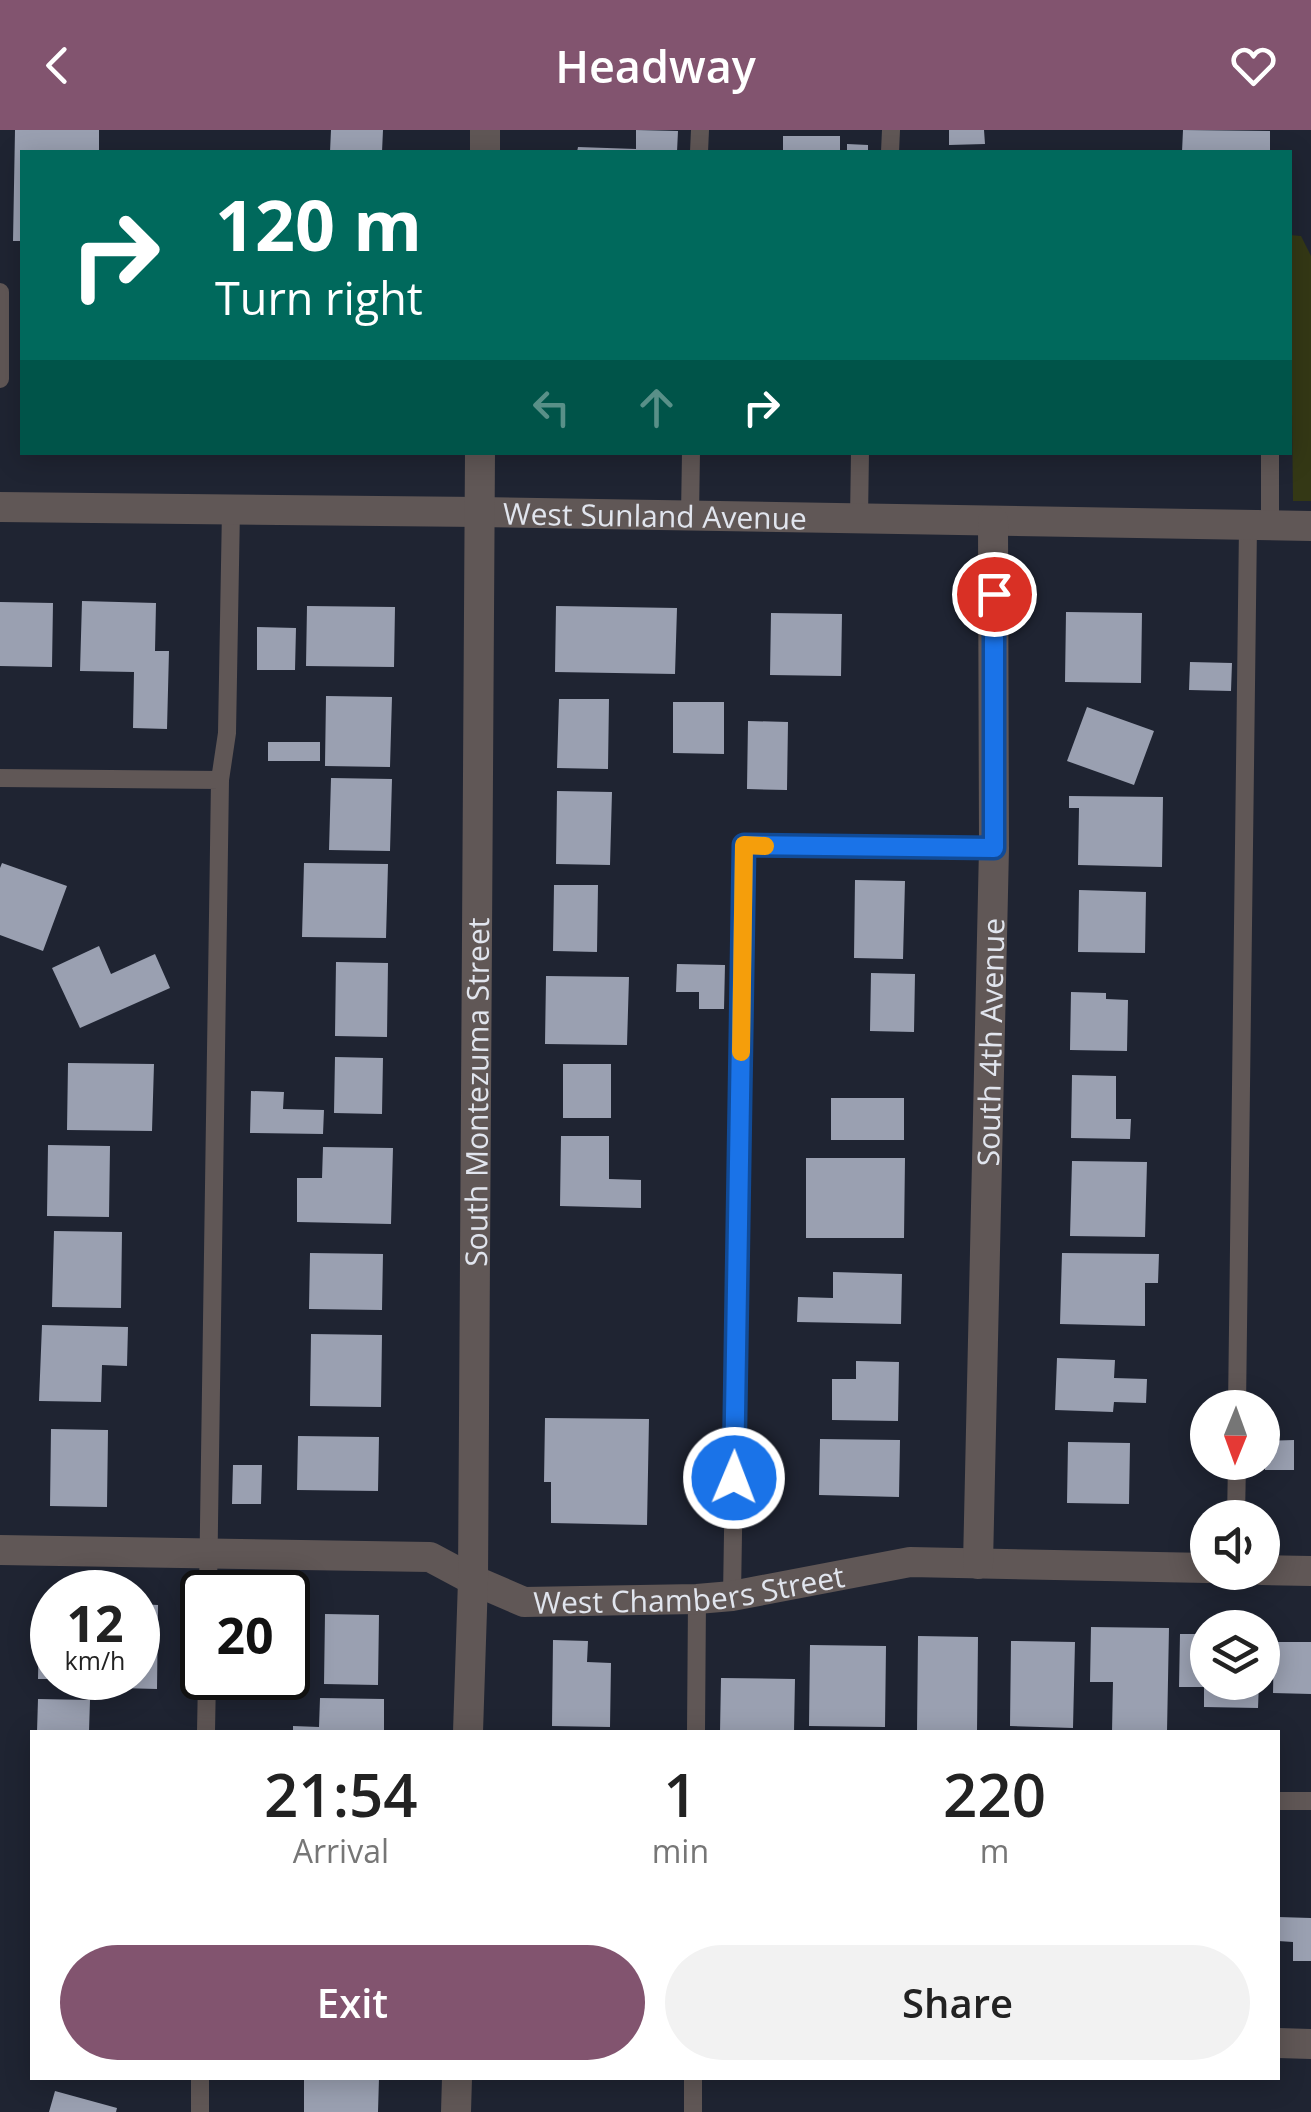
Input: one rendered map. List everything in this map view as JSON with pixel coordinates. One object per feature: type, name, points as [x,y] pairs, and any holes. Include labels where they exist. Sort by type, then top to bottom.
[{"type":"street","name":"South Montezuma Street","points":[[468,1730],[473,1580],[480,455]]},
{"type":"street","name":"West Sunland Avenue","points":[[0,507],[1311,526]]},
{"type":"street","name":"South 4th Avenue","points":[[978,1564],[994,848],[993,521]]},
{"type":"street","name":"West Chambers Street","points":[[0,1550],[430,1557],[524,1602],[732,1596],[910,1562],[1190,1568]]},
{"type":"street","points":[[1280,1570],[1311,1571]]},
{"type":"street","points":[[1280,2043],[1311,2044]]},
{"type":"street","points":[[456,2112],[457,2080]]},
{"type":"lane","points":[[0,292],[0,380]]},
{"type":"lane","points":[[690,516],[691,455]]},
{"type":"lane","points":[[859,519],[860,455]]},
{"type":"lane","points":[[1237,1390],[1259,525],[1270,455]]},
{"type":"lane","points":[[209,1570],[220,780],[227,733],[231,509]]},
{"type":"lane","points":[[0,778],[220,780]]},
{"type":"lane","points":[[732,1596],[744,845],[994,848]]},
{"type":"lane","points":[[696,1599],[696,1730]]},
{"type":"lane","points":[[206,1730],[207,1700]]},
{"type":"lane","points":[[1280,1801],[1311,1802]]},
{"type":"lane","points":[[200,2080],[200,2112]]},
{"type":"lane","points":[[693,2080],[693,2112]]},
{"type":"green space","points":[[1292,235],[1301,236],[1311,256],[1311,501],[1293,501]]},
{"type":"building","points":[[15,130],[99,130],[99,150],[20,150],[20,241],[13,241]]},
{"type":"building","points":[[331,130],[383,130],[382,150],[330,150]]},
{"type":"building","points":[[636,130],[678,131],[677,150],[577,150],[578,147],[636,149]]},
{"type":"building","points":[[949,130],[984,130],[985,144],[949,145]]},
{"type":"building","points":[[1183,130],[1270,131],[1270,150],[1182,150]]},
{"type":"building","points":[[783,136],[840,136],[840,150],[783,150]]},
{"type":"building","points":[[847,144],[868,145],[868,150],[847,150]]},
{"type":"building","points":[[82,601],[156,603],[155,651],[169,651],[167,729],[133,728],[134,672],[80,671]]},
{"type":"building","points":[[0,602],[53,603],[52,667],[0,666]]},
{"type":"building","points":[[307,606],[395,607],[394,667],[306,666]]},
{"type":"building","points":[[556,606],[677,608],[675,674],[555,672]]},
{"type":"building","points":[[1066,612],[1142,613],[1141,683],[1065,682]]},
{"type":"building","points":[[771,613],[842,614],[841,676],[770,675]]},
{"type":"building","points":[[257,627],[296,628],[295,670],[257,670]]},
{"type":"building","points":[[1190,662],[1232,663],[1231,691],[1189,690]]},
{"type":"building","points":[[326,696],[392,697],[390,767],[325,766]]},
{"type":"building","points":[[559,699],[609,699],[608,769],[557,768]]},
{"type":"building","points":[[673,702],[724,702],[724,754],[673,753]]},
{"type":"building","points":[[1087,707],[1154,731],[1134,785],[1067,761]]},
{"type":"building","points":[[748,721],[788,722],[787,790],[747,789]]},
{"type":"building","points":[[268,742],[320,742],[320,761],[268,761]]},
{"type":"building","points":[[331,778],[392,779],[390,851],[329,850]]},
{"type":"building","points":[[557,791],[612,792],[610,865],[556,864]]},
{"type":"building","points":[[1069,796],[1163,797],[1162,867],[1078,865],[1079,808],[1069,808]]},
{"type":"building","points":[[2,863],[67,886],[43,951],[0,935]]},
{"type":"building","points":[[304,863],[388,864],[386,938],[302,937]]},
{"type":"building","points":[[855,880],[905,881],[903,959],[854,958]]},
{"type":"building","points":[[554,885],[598,885],[597,952],[553,951]]},
{"type":"building","points":[[1079,890],[1146,892],[1145,953],[1078,952]]},
{"type":"building","points":[[99,946],[111,974],[155,954],[170,988],[80,1028],[52,968]]},
{"type":"building","points":[[336,962],[388,963],[387,1037],[335,1036]]},
{"type":"building","points":[[677,964],[725,965],[724,1009],[699,1009],[699,992],[676,992]]},
{"type":"building","points":[[871,973],[915,974],[914,1032],[870,1031]]},
{"type":"building","points":[[546,976],[629,977],[627,1045],[545,1044]]},
{"type":"building","points":[[1071,992],[1106,993],[1106,999],[1128,1000],[1127,1051],[1070,1050]]},
{"type":"building","points":[[335,1057],[383,1058],[382,1114],[334,1113]]},
{"type":"building","points":[[68,1063],[154,1064],[152,1131],[67,1130]]},
{"type":"building","points":[[563,1064],[611,1064],[611,1118],[563,1118]]},
{"type":"building","points":[[1072,1075],[1116,1076],[1116,1119],[1131,1119],[1130,1139],[1071,1138]]},
{"type":"building","points":[[251,1091],[284,1092],[283,1109],[324,1110],[323,1134],[250,1133]]},
{"type":"building","points":[[831,1098],[904,1098],[904,1140],[831,1140]]},
{"type":"building","points":[[561,1136],[609,1136],[609,1179],[641,1180],[641,1208],[560,1206]]},
{"type":"building","points":[[48,1145],[110,1146],[109,1217],[47,1216]]},
{"type":"building","points":[[323,1147],[393,1148],[391,1224],[297,1222],[297,1178],[322,1178]]},
{"type":"building","points":[[806,1158],[905,1158],[904,1238],[806,1238]]},
{"type":"building","points":[[1072,1161],[1147,1162],[1145,1237],[1070,1236]]},
{"type":"building","points":[[54,1231],[122,1232],[121,1308],[52,1307]]},
{"type":"building","points":[[310,1253],[383,1254],[382,1310],[309,1309]]},
{"type":"building","points":[[1062,1253],[1159,1254],[1158,1283],[1145,1283],[1145,1326],[1060,1324]]},
{"type":"building","points":[[833,1272],[902,1274],[901,1324],[797,1322],[798,1297],[833,1298]]},
{"type":"building","points":[[42,1325],[128,1327],[127,1366],[102,1365],[101,1402],[39,1401]]},
{"type":"building","points":[[311,1334],[382,1335],[381,1407],[310,1406]]},
{"type":"building","points":[[1057,1358],[1115,1360],[1114,1378],[1147,1379],[1146,1403],[1114,1402],[1113,1412],[1055,1410]]},
{"type":"building","points":[[856,1361],[899,1362],[898,1421],[832,1420],[832,1379],[856,1379]]},
{"type":"building","points":[[545,1418],[649,1419],[647,1525],[551,1523],[551,1482],[544,1482]]},
{"type":"building","points":[[51,1429],[108,1430],[107,1507],[50,1506]]},
{"type":"building","points":[[298,1436],[379,1437],[378,1491],[297,1490]]},
{"type":"building","points":[[820,1439],[900,1440],[899,1497],[819,1495]]},
{"type":"building","points":[[1280,1440],[1294,1440],[1294,1470],[1280,1470]]},
{"type":"building","points":[[1068,1442],[1130,1443],[1129,1504],[1067,1503]]},
{"type":"building","points":[[233,1465],[262,1465],[261,1504],[232,1504]]},
{"type":"building","points":[[325,1614],[379,1615],[378,1685],[324,1684]]},
{"type":"building","points":[[1091,1627],[1169,1628],[1167,1730],[1112,1730],[1113,1682],[1090,1682]]},
{"type":"building","points":[[1180,1634],[1190,1634],[1190,1687],[1179,1687]]},
{"type":"building","points":[[918,1636],[978,1637],[977,1730],[917,1730]]},
{"type":"building","points":[[553,1640],[588,1641],[587,1662],[611,1663],[610,1727],[552,1726]]},
{"type":"building","points":[[1011,1641],[1075,1642],[1073,1728],[1010,1726]]},
{"type":"building","points":[[1280,1642],[1311,1642],[1311,1694],[1280,1693]]},
{"type":"building","points":[[810,1645],[886,1646],[885,1727],[809,1726]]},
{"type":"building","points":[[721,1678],[795,1679],[794,1730],[720,1730]]},
{"type":"building","points":[[320,1698],[384,1699],[384,1730],[293,1730],[293,1726],[319,1727]]},
{"type":"building","points":[[38,1700],[90,1700],[89,1730],[37,1730]]},
{"type":"building","points":[[1204,1700],[1258,1700],[1258,1708],[1204,1707]]},
{"type":"building","points":[[1280,1917],[1311,1918],[1311,1961],[1293,1961],[1293,1942],[1280,1941]]},
{"type":"building","points":[[304,2080],[379,2080],[378,2112],[304,2112]]},
{"type":"building","points":[[55,2091],[117,2108],[116,2112],[49,2112]]},
{"type":"slow traffic","points":[[741,1052],[744,845],[765,846]]},
{"type":"route","points":[[734,1478],[744,845],[994,848],[994,594]]}]
